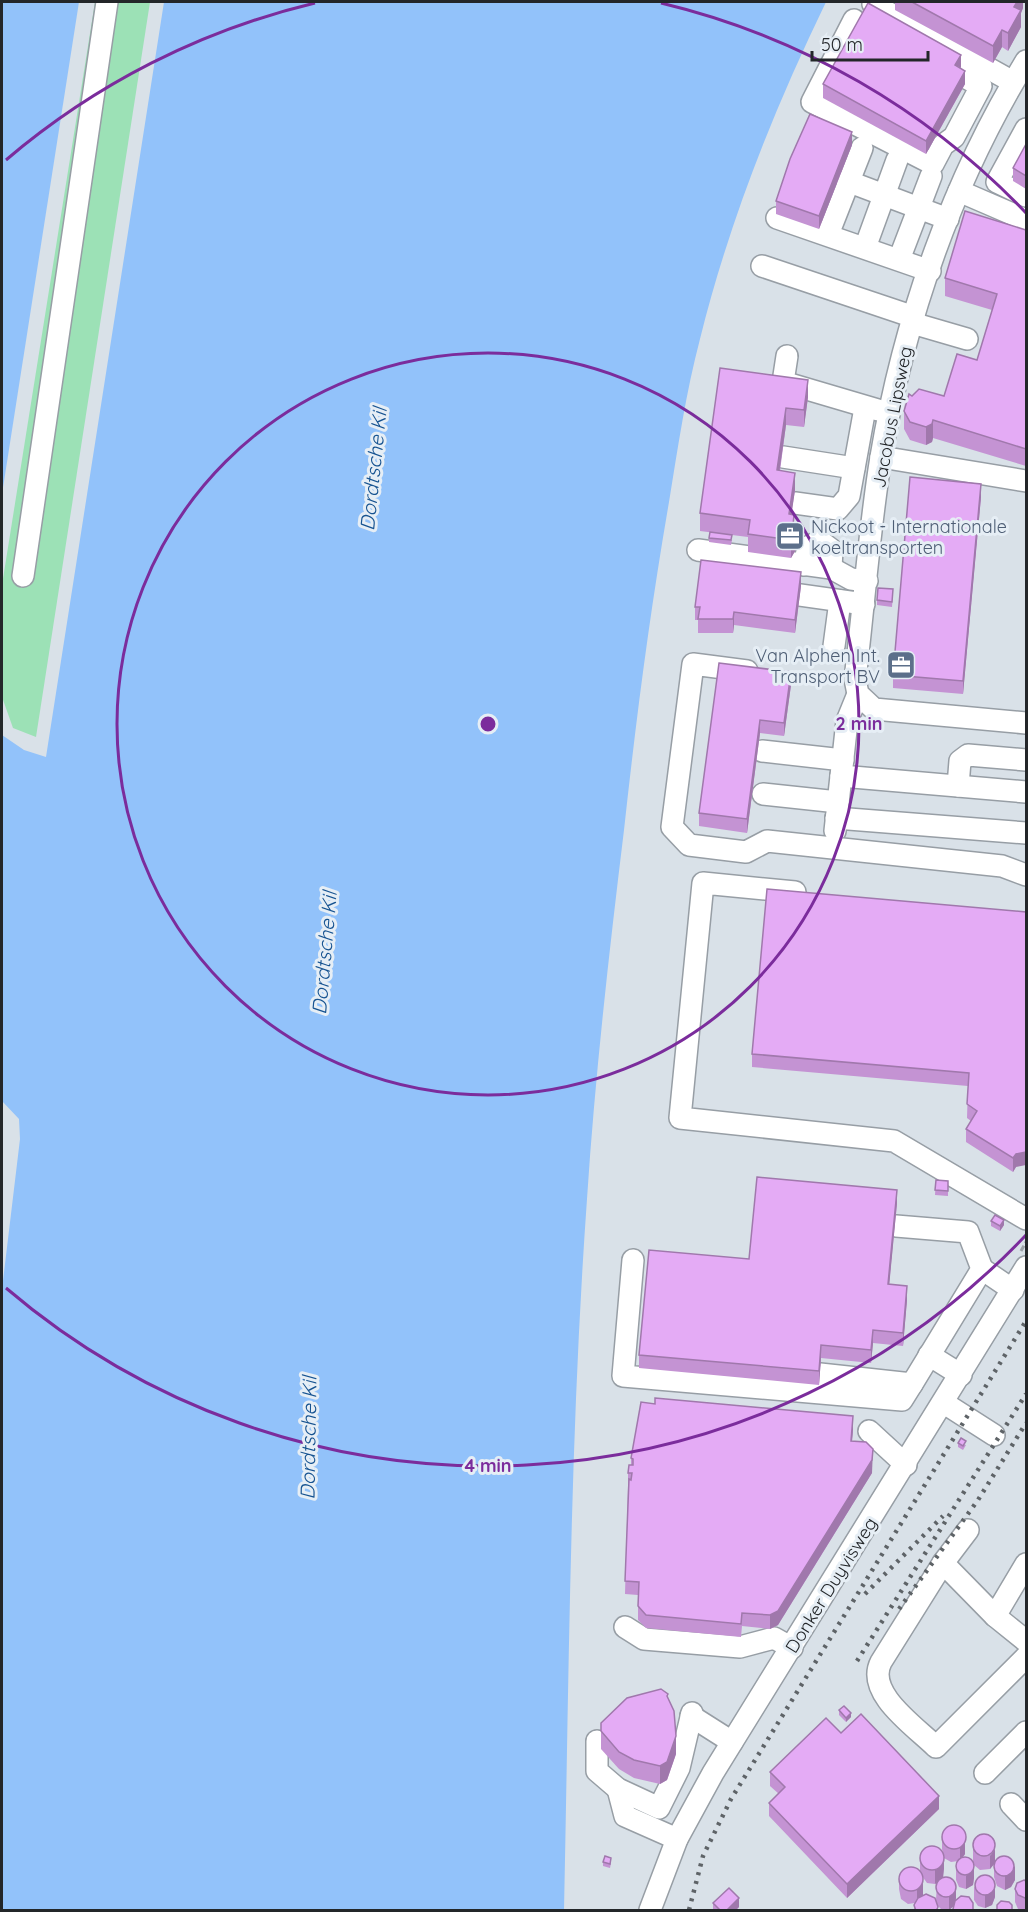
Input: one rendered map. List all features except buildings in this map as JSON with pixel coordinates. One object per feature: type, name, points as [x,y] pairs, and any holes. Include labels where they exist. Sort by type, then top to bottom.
[{"type":"street","points":[[22,576],[107,2]]},
{"type":"street","points":[[874,2],[873,4],[1013,82]]},
{"type":"street","points":[[854,20],[812,102],[933,164],[943,145],[954,137],[981,86],[960,74]]},
{"type":"street","name":"Jacobus Lipsweg","points":[[858,694],[855,679],[881,457],[913,320],[959,191],[983,140],[1026,61]]},
{"type":"street","points":[[954,137],[983,140],[1022,137]]},
{"type":"street","points":[[1022,137],[996,182],[1026,196]]},
{"type":"street","points":[[830,232],[847,181],[862,148]]},
{"type":"street","points":[[866,245],[882,194],[897,159]]},
{"type":"street","points":[[900,257],[917,207],[931,176]]},
{"type":"street","points":[[847,181],[948,219]]},
{"type":"street","points":[[959,191],[1026,220]]},
{"type":"street","points":[[777,218],[930,271]]},
{"type":"street","points":[[762,266],[967,339]]},
{"type":"street","points":[[787,356],[783,382],[865,408],[891,412]]},
{"type":"street","points":[[795,503],[838,509],[849,496],[865,408]]},
{"type":"street","points":[[783,457],[854,468]]},
{"type":"street","points":[[881,457],[1026,482]]},
{"type":"street","points":[[698,550],[804,565],[808,547],[820,541],[832,550],[831,568],[851,579],[867,581]]},
{"type":"street","points":[[800,595],[864,604]]},
{"type":"street","points":[[834,646],[840,601]]},
{"type":"street","points":[[753,672],[693,664],[672,827],[689,845],[746,852],[767,841],[1002,866],[1026,875]]},
{"type":"street","points":[[833,848],[847,722],[858,694],[868,705],[881,710],[1026,723]]},
{"type":"street","points":[[762,751],[842,768],[958,786],[1026,792]]},
{"type":"street","points":[[958,786],[960,761],[968,755],[1026,760]]},
{"type":"street","points":[[764,794],[837,810],[1026,833]]},
{"type":"street","points":[[818,894],[703,883],[680,1118],[894,1141],[1026,1219]]},
{"type":"street","points":[[896,1226],[968,1232],[982,1269],[1013,1290]]},
{"type":"street","points":[[633,1260],[623,1376],[902,1400],[982,1269]]},
{"type":"street","name":"Donker Duyvisweg","points":[[650,1911],[676,1839],[732,1742],[906,1465],[1026,1267]]},
{"type":"street","points":[[929,1355],[961,1375]]},
{"type":"street","points":[[820,1374],[912,1384]]},
{"type":"street","points":[[944,1403],[994,1435]]},
{"type":"street","points":[[869,1431],[906,1465]]},
{"type":"street","points":[[968,1530],[943,1563],[878,1668],[878,1687],[885,1697],[936,1747],[1026,1657]]},
{"type":"street","points":[[943,1563],[995,1616],[1026,1641]]},
{"type":"street","points":[[995,1616],[1026,1564]]},
{"type":"street","points":[[625,1627],[644,1639],[740,1647],[774,1638],[792,1648]]},
{"type":"street","points":[[597,1741],[597,1771],[618,1789],[659,1808],[679,1768],[692,1714],[732,1742]]},
{"type":"street","points":[[985,1773],[1026,1732]]},
{"type":"street","points":[[618,1789],[625,1816],[676,1839]]},
{"type":"street","points":[[1011,1804],[1026,1820]]},
{"type":"green space","points":[[95,2],[150,2],[36,737],[13,728],[2,697],[2,585]]},
{"type":"water","points":[[2,2],[79,2],[2,494]]},
{"type":"water","name":"Dordtsche Kil","points":[[164,2],[826,2],[788,83],[754,167],[712,295],[695,359],[683,420],[644,666],[603,1014],[581,1288],[569,1643],[564,1910],[2,1910],[2,1289],[20,1139],[19,1119],[2,1101],[2,735],[24,750],[46,757]]},
{"type":"railway","points":[[689,1910],[703,1856],[731,1799],[1026,1321]]},
{"type":"railway","points":[[857,1661],[1026,1394]]},
{"type":"railway","points":[[899,1609],[978,1500],[1026,1423]]},
{"type":"railway","points":[[865,1594],[943,1516]]},
{"type":"place","name":"Nickoot - Internationale koeltransporten","points":[[790,536]]},
{"type":"place","name":"Van Alphen Int. Transport BV","points":[[901,665]]}]
